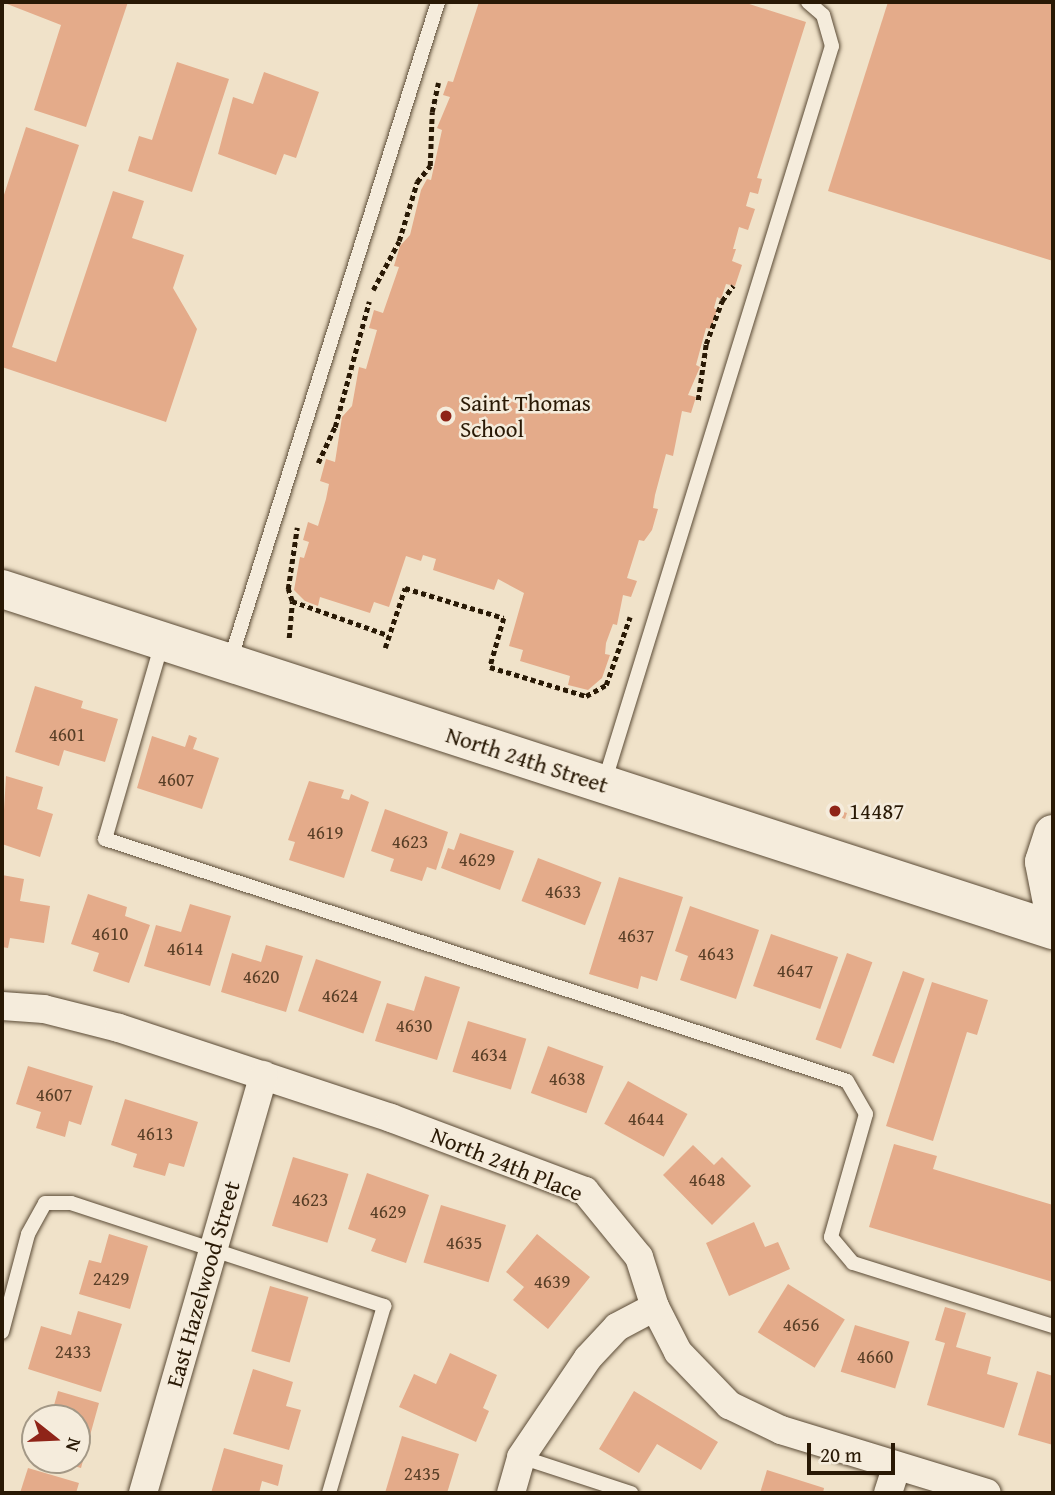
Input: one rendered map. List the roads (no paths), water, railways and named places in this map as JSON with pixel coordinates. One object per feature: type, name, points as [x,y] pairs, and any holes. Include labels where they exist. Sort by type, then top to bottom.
[{"type":"main road","name":"North 24th Street","points":[[2,589],[1053,930]]},
{"type":"main road","points":[[1053,834],[1044,862],[1053,908]]},
{"type":"street","name":"North 24th Place","points":[[2,1006],[80,1017],[264,1075],[585,1191],[639,1257],[655,1307],[678,1352],[729,1405],[781,1430],[987,1493]]},
{"type":"street","name":"East Hazelwood Street","points":[[143,1493],[264,1075]]},
{"type":"street","points":[[511,1493],[521,1457],[588,1358],[617,1327],[655,1307]]},
{"type":"street","points":[[888,1493],[897,1466]]},
{"type":"lane","points":[[604,784],[811,122],[832,46],[823,15],[808,2]]},
{"type":"lane","points":[[229,663],[437,6]]},
{"type":"lane","points":[[162,643],[105,839],[847,1081],[866,1114],[831,1237],[853,1263],[1053,1326]]},
{"type":"lane","points":[[2,1332],[28,1234],[45,1203],[72,1203],[384,1306],[329,1493]]},
{"type":"lane","points":[[521,1457],[631,1493]]},
{"type":"place","name":"Saint Thomas School","points":[[446,416]]},
{"type":"place","name":"14487","points":[[835,811]]}]
